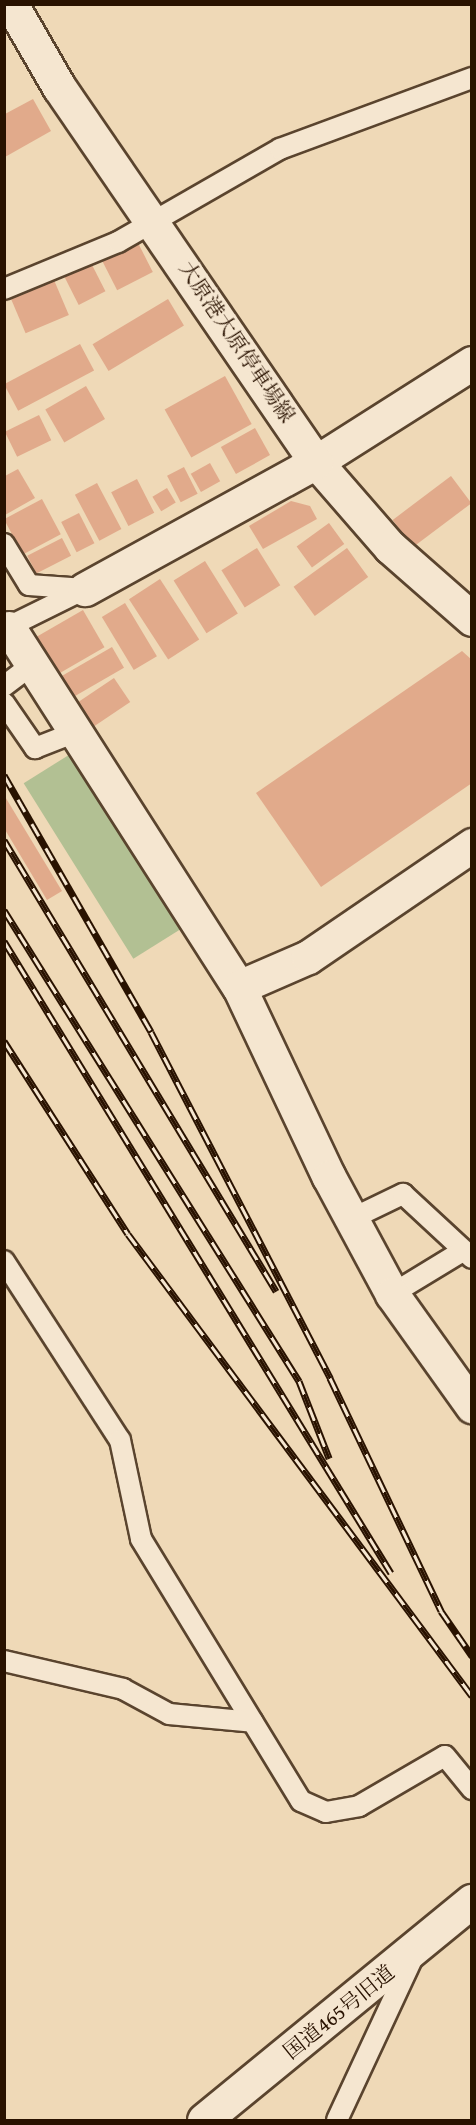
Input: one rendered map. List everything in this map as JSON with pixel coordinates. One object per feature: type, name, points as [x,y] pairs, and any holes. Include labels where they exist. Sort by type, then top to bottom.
[{"type":"street","name":"大原港大原停車場線","points":[[10,4],[59,87],[152,219],[316,462],[390,547],[471,619]]},
{"type":"street","points":[[85,589],[316,462],[471,363]]},
{"type":"street","points":[[11,626],[76,732],[240,987],[351,1219],[392,1294],[471,1406]]},
{"type":"street","points":[[240,987],[308,957],[471,844]]},
{"type":"street","name":"国道465号旧道","points":[[204,2121],[418,1948],[471,1901]]},
{"type":"lane","points":[[4,289],[118,242],[152,219],[280,148],[471,78]]},
{"type":"lane","points":[[4,544],[29,585]]},
{"type":"lane","points":[[29,585],[85,589]]},
{"type":"lane","points":[[11,626],[29,585]]},
{"type":"lane","points":[[11,626],[85,589]]},
{"type":"lane","points":[[4,686],[33,664]]},
{"type":"lane","points":[[4,703],[35,748],[76,732]]},
{"type":"lane","points":[[351,1219],[403,1194],[466,1255],[392,1294]]},
{"type":"lane","points":[[4,1260],[120,1440],[141,1539],[301,1801],[326,1812],[359,1806],[445,1756],[471,1789]]},
{"type":"lane","points":[[4,1661],[123,1689],[169,1714],[253,1722]]},
{"type":"lane","points":[[338,2121],[418,1948]]},
{"type":"green space","points":[[72,753],[182,929],[133,959],[24,783]]},
{"type":"building","points":[[33,99],[51,131],[5,157],[5,114]]},
{"type":"building","points":[[136,239],[153,272],[117,290],[100,257]]},
{"type":"building","points":[[90,261],[105,291],[79,305],[63,275]]},
{"type":"building","points":[[54,280],[69,315],[26,333],[11,298]]},
{"type":"building","points":[[168,299],[184,326],[109,371],[93,344]]},
{"type":"building","points":[[80,344],[94,370],[18,411],[4,384]]},
{"type":"building","points":[[225,376],[252,424],[191,458],[165,409]]},
{"type":"building","points":[[86,386],[105,419],[64,442],[45,410]]},
{"type":"building","points":[[39,415],[51,440],[17,457],[5,432]]},
{"type":"building","points":[[255,428],[270,455],[236,474],[221,447]]},
{"type":"building","points":[[210,463],[220,481],[201,492],[191,474]]},
{"type":"building","points":[[184,467],[198,494],[181,502],[167,476]]},
{"type":"building","points":[[18,469],[35,498],[5,515],[5,476]]},
{"type":"building","points":[[451,476],[471,503],[413,547],[393,520]]},
{"type":"building","points":[[137,479],[154,513],[128,526],[111,492]]},
{"type":"building","points":[[97,483],[121,529],[99,541],[75,495]]},
{"type":"building","points":[[167,488],[176,503],[161,511],[152,497]]},
{"type":"building","points":[[42,499],[61,534],[23,555],[4,519]]},
{"type":"building","points":[[291,501],[310,506],[317,519],[263,549],[249,526]]},
{"type":"building","points":[[79,513],[94,543],[77,552],[61,522]]},
{"type":"building","points":[[329,523],[344,544],[312,568],[297,547]]},
{"type":"building","points":[[62,538],[71,556],[36,574],[27,556]]},
{"type":"building","points":[[257,548],[280,585],[245,608],[221,570]]},
{"type":"building","points":[[347,548],[368,577],[315,616],[294,587]]},
{"type":"building","points":[[205,561],[238,614],[206,633],[174,581]]},
{"type":"building","points":[[160,579],[199,639],[168,660],[129,599]]},
{"type":"building","points":[[125,603],[157,656],[134,670],[102,617]]},
{"type":"building","points":[[83,610],[104,647],[53,677],[32,640]]},
{"type":"building","points":[[112,647],[124,668],[68,700],[56,680]]},
{"type":"building","points":[[462,651],[472,660],[472,783],[321,887],[256,793]]},
{"type":"building","points":[[114,678],[130,702],[87,731],[71,707]]},
{"type":"building","points":[[4,795],[62,891],[47,900],[4,828]]},
{"type":"railway","points":[[4,775],[151,1032],[330,1378],[441,1611],[472,1656]]},
{"type":"railway","points":[[4,840],[276,1291]]},
{"type":"railway","points":[[4,910],[299,1381],[329,1458]]},
{"type":"railway","points":[[4,941],[391,1573]]},
{"type":"railway","points":[[4,1041],[128,1234],[472,1696]]}]
